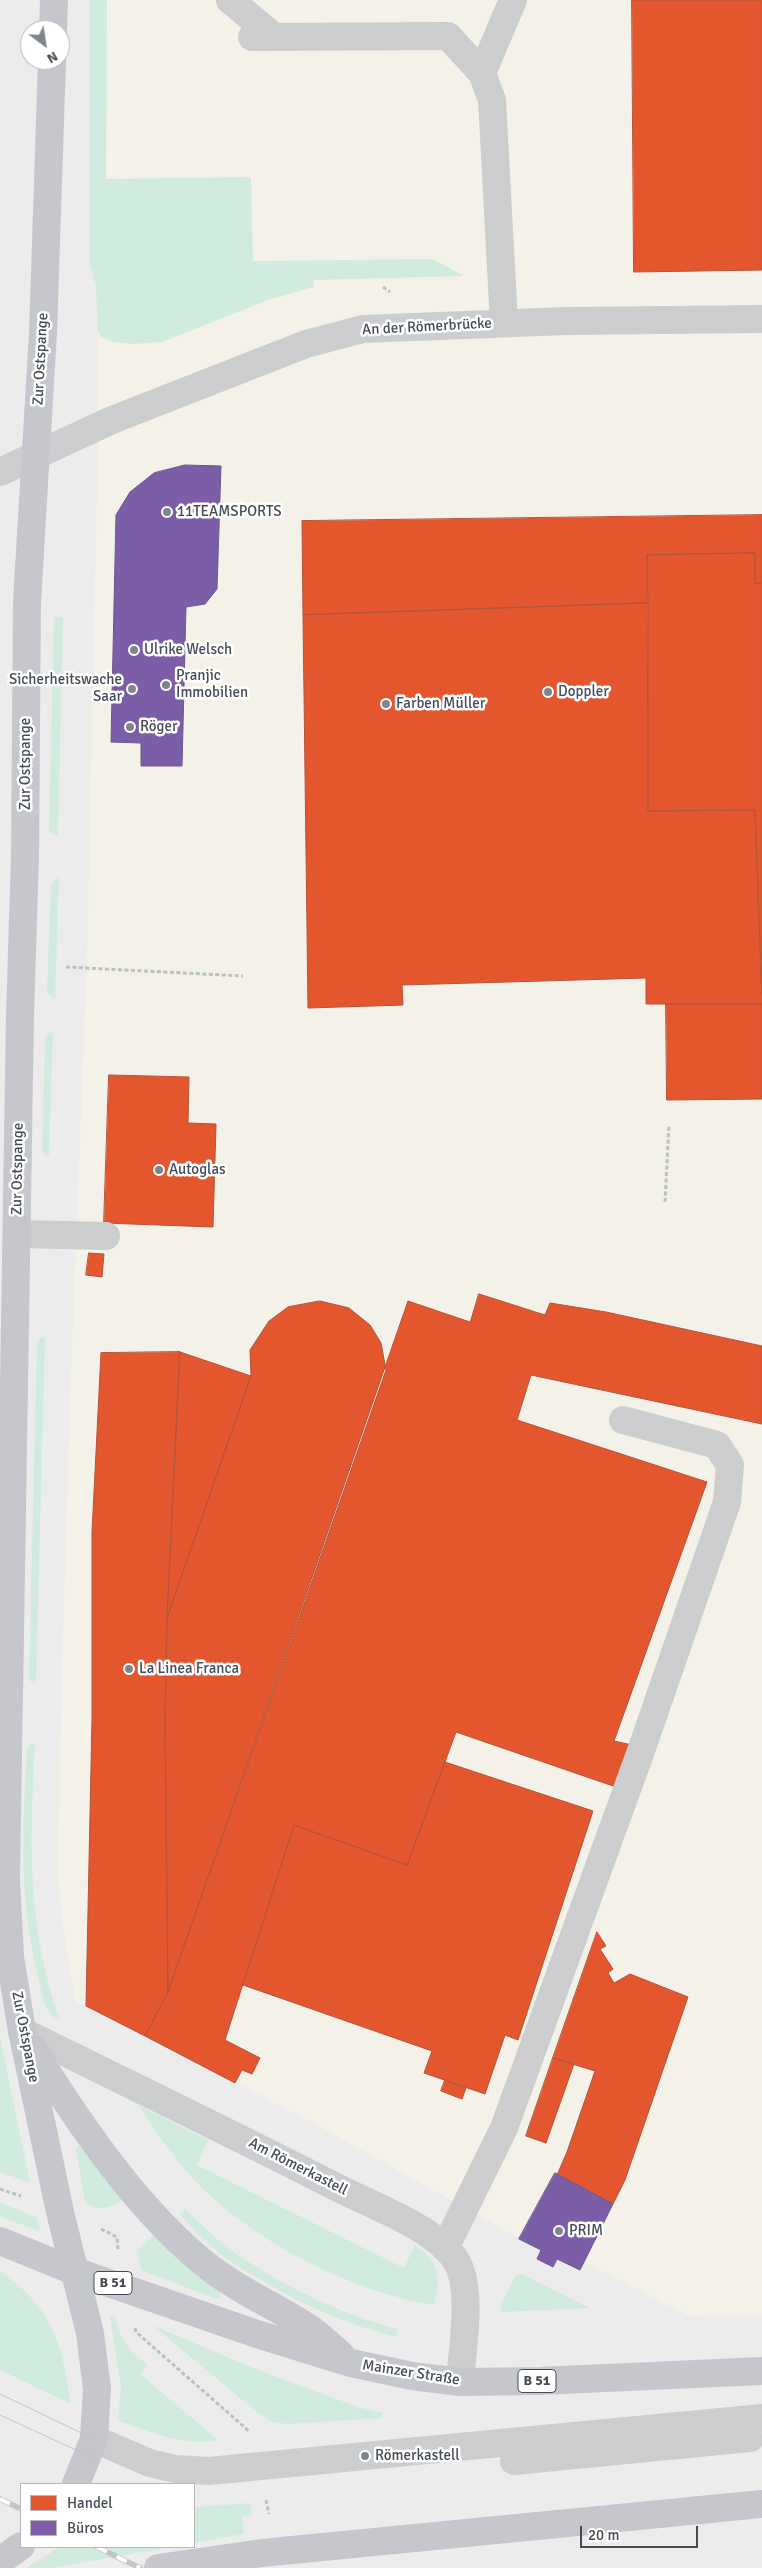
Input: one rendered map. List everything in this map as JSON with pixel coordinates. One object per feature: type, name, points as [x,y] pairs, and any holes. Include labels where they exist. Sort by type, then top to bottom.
[{"type":"main road","points":[[53,20],[54,0]]},
{"type":"main road","name":"Zur Ostspange","points":[[52,70],[36,454],[27,602],[25,856],[6,1880],[10,1956],[22,2032],[74,2271]]},
{"type":"main road","points":[[22,2032],[68,2106],[148,2209],[213,2270],[255,2298],[310,2328],[350,2363]]},
{"type":"main road","name":"Mainzer Straße","points":[[0,2241],[74,2271],[350,2363],[412,2376],[460,2382],[539,2381],[762,2371]]},
{"type":"main road","points":[[74,2271],[90,2333],[98,2389],[92,2448],[76,2483]]},
{"type":"main road","points":[[158,2568],[262,2553],[762,2504]]},
{"type":"main road","points":[[0,2561],[20,2547]]},
{"type":"street","points":[[230,0],[263,37],[448,36],[482,73],[492,100],[504,323]]},
{"type":"street","points":[[482,73],[513,0]]},
{"type":"street","name":"An der Römerbrücke","points":[[0,472],[112,420],[306,344],[363,329],[504,323],[762,319]]},
{"type":"street","points":[[17,1234],[106,1236]]},
{"type":"street","points":[[445,2248],[504,2128],[641,1751],[727,1502],[730,1465],[717,1444],[623,1420]]},
{"type":"street","name":"Am Römerkastell","points":[[22,2032],[318,2177],[423,2231],[445,2248],[456,2260],[465,2285],[460,2382]]},
{"type":"street","points":[[92,2448],[175,2469],[209,2471],[762,2418]]},
{"type":"street","points":[[195,2488],[264,2485],[762,2437]]},
{"type":"street","points":[[92,2448],[144,2479],[161,2483]]},
{"type":"path","points":[[66,967],[244,976]]},
{"type":"path","points":[[665,1202],[669,1125]]},
{"type":"path","points":[[0,2188],[25,2197]]},
{"type":"path","points":[[96,2227],[117,2237],[119,2252]]},
{"type":"path","points":[[136,2332],[252,2434]]},
{"type":"path","points":[[266,2498],[268,2514]]},
{"type":"shaded area","points":[[91,0],[762,0],[762,2315],[690,2316],[584,2262],[580,2270],[557,2259],[553,2267],[537,2259],[541,2250],[301,2116],[75,2001],[64,1932],[58,1873],[72,1347],[87,962],[97,494],[98,330]]},
{"type":"green space","points":[[90,0],[107,0],[106,179],[251,177],[253,261],[433,259],[464,276],[314,280],[314,287],[271,299],[162,342],[134,344],[112,342],[101,337],[98,330],[96,286],[90,263]]},
{"type":"green space","points":[[54,617],[63,617],[58,837],[49,831]]},
{"type":"green space","points":[[59,877],[55,999],[47,993],[51,884]]},
{"type":"green space","points":[[53,1032],[49,1157],[44,1155],[42,1151],[45,1040],[47,1034]]},
{"type":"green space","points":[[45,1336],[36,1684],[31,1682],[29,1677],[37,1343],[40,1338]]},
{"type":"green space","points":[[35,1743],[32,1849],[36,1917],[49,1985],[60,2020],[50,2013],[42,1997],[32,1949],[25,1892],[23,1837],[27,1750],[29,1745]]},
{"type":"green space","points":[[0,2036],[30,2183],[0,2172]]},
{"type":"green space","points":[[138,2105],[208,2140],[197,2165],[404,2268],[415,2245],[434,2264],[438,2287],[434,2305],[403,2299],[341,2278],[310,2264],[253,2229],[227,2210],[185,2170]]},
{"type":"green space","points":[[78,2146],[82,2147],[122,2200],[104,2208],[85,2203],[76,2150]]},
{"type":"green space","points":[[0,2203],[37,2217],[40,2231],[0,2217]]},
{"type":"green space","points":[[185,2209],[231,2250],[250,2263],[311,2297],[353,2315],[397,2329],[396,2337],[359,2326],[323,2312],[289,2296],[239,2267],[211,2246],[179,2214]]},
{"type":"green space","points":[[153,2235],[188,2268],[220,2292],[220,2297],[216,2299],[141,2270],[137,2251]]},
{"type":"green space","points":[[0,2271],[32,2299],[52,2328],[64,2363],[71,2404],[0,2370]]},
{"type":"green space","points":[[522,2274],[590,2308],[502,2312],[500,2306],[516,2275]]},
{"type":"green space","points":[[115,2315],[122,2337],[136,2355],[148,2365],[140,2374],[218,2440],[193,2442],[180,2440],[155,2434],[118,2421],[121,2388],[110,2316]]},
{"type":"green space","points":[[152,2325],[253,2368],[358,2407],[382,2413],[382,2418],[287,2424],[273,2422],[257,2412]]},
{"type":"green space","points":[[251,2503],[252,2516],[242,2517],[244,2534],[195,2543],[195,2507]]},
{"type":"green space","points":[[58,2548],[166,2548],[50,2568],[26,2568]]},
{"type":"building: Handel","points":[[632,0],[762,0],[762,270],[634,272]]},
{"type":"building: Handel","points":[[762,515],[762,583],[755,584],[755,553],[647,555],[648,603],[303,615],[302,521]]},
{"type":"building: Handel","points":[[755,553],[755,584],[762,583],[762,995],[755,810],[648,811],[647,555]]},
{"type":"building: Handel","points":[[648,603],[648,811],[755,810],[762,1004],[646,1004],[646,978],[402,985],[403,1005],[308,1008],[303,615]]},
{"type":"building: Handel","points":[[666,1004],[762,1004],[762,1099],[667,1100]]},
{"type":"building: Handel","points":[[109,1075],[189,1077],[188,1123],[216,1124],[213,1227],[104,1223]]},
{"type":"building: Handel","points":[[89,1253],[104,1254],[102,1277],[86,1275]]},
{"type":"building: Handel","points":[[479,1294],[545,1315],[550,1303],[606,1312],[762,1346],[762,1424],[531,1375],[517,1420],[707,1482],[614,1741],[632,1745],[616,1787],[456,1732],[407,1865],[294,1825],[225,2040],[260,2058],[252,2074],[242,2070],[235,2083],[145,2036],[168,1992],[408,1301],[470,1322]]},
{"type":"building: Handel","points":[[320,1301],[349,1308],[370,1325],[381,1343],[386,1370],[168,1992],[165,1721],[167,1618],[251,1376],[250,1350],[269,1321],[288,1307]]},
{"type":"building: Handel","name":"La Linea Franca","points":[[180,1352],[167,1618],[165,1721],[168,1992],[145,2036],[86,2006],[92,1719],[92,1532],[101,1353]]},
{"type":"building: Handel","points":[[180,1352],[251,1376],[167,1618]]},
{"type":"building: Handel","points":[[445,1762],[593,1811],[518,2040],[505,2035],[485,2094],[424,2073],[432,2051],[243,1985],[294,1825],[407,1865]]},
{"type":"building: Handel","points":[[597,1932],[606,1946],[600,1949],[613,1969],[608,1973],[614,1983],[630,1974],[688,1997],[625,2180],[613,2204],[557,2175],[595,2071],[553,2058]]},
{"type":"building: Handel","points":[[553,2058],[574,2064],[546,2143],[526,2136]]},
{"type":"building: Handel","points":[[445,2080],[466,2088],[462,2099],[441,2091]]},
{"type":"building: Büros","points":[[185,465],[221,466],[217,589],[205,604],[186,607],[182,766],[141,766],[141,743],[111,742],[116,515],[130,492],[154,473]]},
{"type":"building: Büros","points":[[555,2173],[613,2204],[580,2270],[557,2259],[553,2267],[537,2259],[541,2250],[519,2239]]},
{"type":"tram line","points":[[0,2394],[94,2439]]},
{"type":"tram line","points":[[0,2415],[89,2456]]},
{"type":"railway","points":[[0,2499],[20,2509]]},
{"type":"railway","points":[[99,2548],[140,2568]]},
{"type":"place","name":"11TEAMSPORTS","points":[[167,512]]},
{"type":"place","name":"Ulrike Welsch","points":[[134,650]]},
{"type":"place","name":"Pranjic Immobilien","points":[[166,685]]},
{"type":"place","name":"Sicherheitswache Saar","points":[[132,689]]},
{"type":"place","name":"Doppler","points":[[548,692]]},
{"type":"place","name":"Farben Müller","points":[[386,704]]},
{"type":"place","name":"Röger","points":[[130,727]]},
{"type":"place","name":"Autoglas","points":[[159,1170]]},
{"type":"place","name":"La Linea Franca","points":[[129,1669]]},
{"type":"place","name":"PRIM","points":[[559,2231]]},
{"type":"place","name":"Römerkastell","points":[[365,2456]]}]
